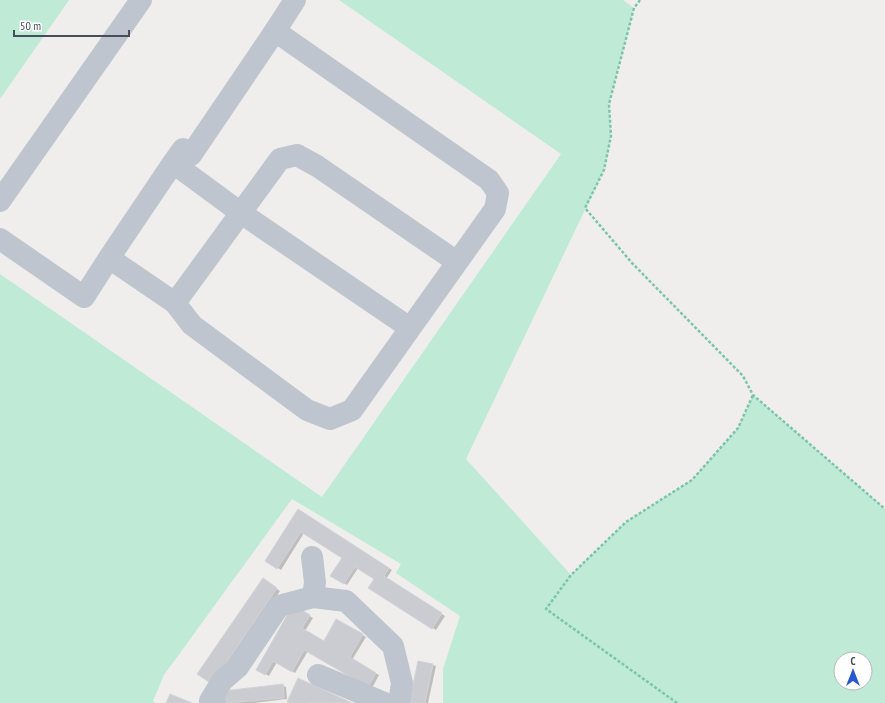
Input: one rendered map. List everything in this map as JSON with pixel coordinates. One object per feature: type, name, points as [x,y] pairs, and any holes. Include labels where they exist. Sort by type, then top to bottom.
[{"type":"lane","points":[[0,201],[142,0]]},
{"type":"lane","points":[[0,239],[84,297],[173,163],[183,149],[191,155],[296,0]]},
{"type":"lane","points":[[109,258],[175,303],[192,325],[307,410],[330,419],[352,410],[495,209],[498,193],[489,180],[275,31]]},
{"type":"lane","points":[[175,303],[280,160],[297,155],[317,166],[457,262]]},
{"type":"lane","points":[[173,163],[241,213],[410,328]]},
{"type":"lane","points":[[312,557],[315,582],[313,597]]},
{"type":"lane","points":[[215,703],[210,701],[222,681],[238,668],[279,606],[313,597],[346,601],[393,646],[402,683],[399,703]]},
{"type":"lane","points":[[318,675],[384,703]]},
{"type":"path","points":[[640,0],[634,8],[609,104],[611,136],[604,170],[585,208],[632,263],[743,376],[753,395],[885,509]]},
{"type":"path","points":[[677,703],[546,609],[571,575],[626,522],[692,480],[738,428],[753,395]]},
{"type":"green space","points":[[0,0],[69,0],[0,99]]},
{"type":"green space","points":[[339,0],[623,0],[634,8],[609,104],[611,136],[604,170],[466,459],[571,575],[626,522],[692,480],[738,428],[753,395],[885,509],[885,703],[443,703],[443,669],[460,616],[396,573],[401,564],[292,499],[164,675],[153,701],[156,703],[0,703],[0,274],[322,497],[561,154]]},
{"type":"building","points":[[298,509],[389,568],[384,576],[442,613],[432,629],[368,588],[374,579],[355,567],[344,584],[330,576],[342,558],[301,532],[277,569],[265,561]]},
{"type":"building","points":[[263,578],[277,588],[212,684],[197,674]]},
{"type":"building","points":[[293,605],[310,615],[302,628],[324,641],[336,619],[363,634],[350,657],[376,673],[368,687],[304,650],[292,672],[273,661],[265,675],[256,670]]},
{"type":"building","points":[[418,661],[433,664],[425,703],[409,703]]},
{"type":"building","points":[[298,678],[352,703],[287,702]]},
{"type":"building","points":[[283,684],[284,698],[225,703],[223,691]]},
{"type":"building","points":[[170,694],[192,703],[166,703]]}]
